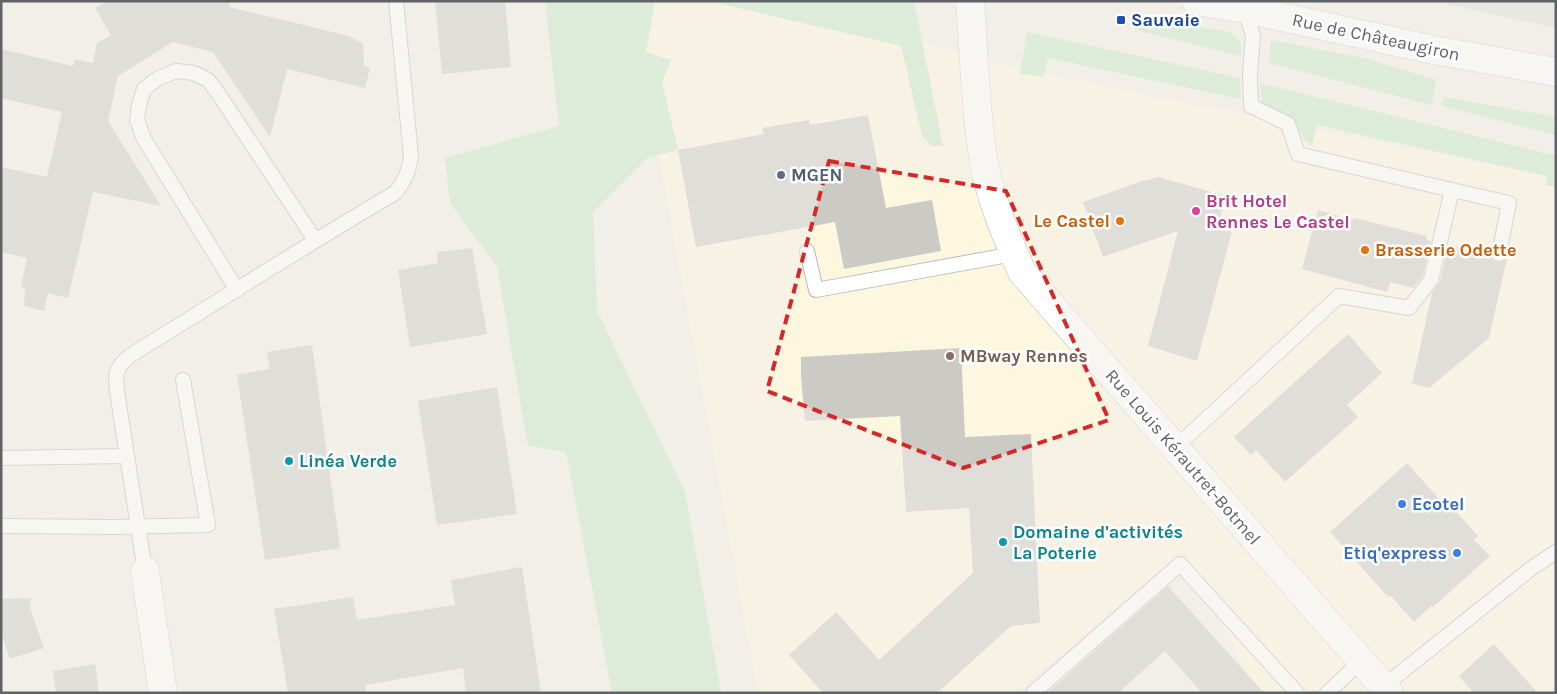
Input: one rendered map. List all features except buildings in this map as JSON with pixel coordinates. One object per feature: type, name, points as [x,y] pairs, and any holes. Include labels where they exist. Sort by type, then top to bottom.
[{"type":"street","name":"Rue Louis Kérautret-Botmel","points":[[970,1],[973,58],[983,158],[997,215],[1022,272],[1386,690]]},
{"type":"street","name":"Rue de Châteaugiron","points":[[1196,1],[1245,9],[1434,50],[1556,72]]},
{"type":"street","points":[[145,570],[163,693]]},
{"type":"lane","points":[[145,570],[116,381],[117,370],[121,363],[131,355],[315,240],[396,193],[405,181],[410,168],[411,156],[396,1]]},
{"type":"lane","points":[[1245,9],[1254,36],[1250,74],[1251,106],[1288,124],[1298,154],[1509,203],[1499,254]]},
{"type":"lane","points":[[237,290],[144,138],[137,120],[144,89],[157,79],[176,71],[194,73],[208,80],[315,240]]},
{"type":"lane","points":[[1174,448],[1340,296],[1409,308],[1431,280],[1452,190]]},
{"type":"lane","points":[[807,252],[816,290],[1014,254]]},
{"type":"lane","points":[[1,526],[138,527],[208,525],[183,380]]},
{"type":"lane","points":[[1,458],[127,456]]},
{"type":"lane","points":[[1386,690],[1533,568],[1556,552]]},
{"type":"lane","points":[[1033,693],[1180,564],[1297,693]]},
{"type":"lane","points":[[1327,693],[1361,661]]},
{"type":"highlighted area","points":[[829,161],[1006,191],[1109,420],[963,468],[767,391]]},
{"type":"shaded area","points":[[630,1],[753,1],[903,36],[1011,67],[1556,178],[1556,693],[1256,693],[1184,550],[1016,693],[758,693]]},
{"type":"shaded area","points":[[1434,1],[1556,1],[1556,28],[1495,15]]},
{"type":"green space","points":[[545,1],[655,1],[646,52],[671,60],[662,82],[678,150],[647,158],[593,212],[597,311],[685,492],[721,693],[612,693],[566,452],[528,446],[497,267],[450,203],[445,158],[559,126]]},
{"type":"green space","points":[[708,1],[914,1],[943,146],[932,146],[922,136],[901,46]]},
{"type":"green space","points":[[1138,17],[1231,32],[1239,42],[1241,56],[1135,30]]},
{"type":"green space","points":[[1027,32],[1240,78],[1241,99],[1048,58],[1043,77],[1020,74]]},
{"type":"green space","points":[[1271,40],[1368,59],[1436,80],[1432,105],[1269,63]]},
{"type":"green space","points":[[1260,83],[1556,156],[1556,187],[1546,185],[1547,176],[1317,125],[1312,146],[1305,141],[1290,116],[1262,107]]},
{"type":"green space","points":[[1444,97],[1556,117],[1556,135],[1442,106]]},
{"type":"place","name":"Sauvaie","points":[[1121,20]]},
{"type":"place","name":"MGEN","points":[[781,175]]},
{"type":"place","name":"Brit Hotel Rennes Le Castel","points":[[1196,211]]},
{"type":"place","name":"Le Castel","points":[[1120,221]]},
{"type":"place","name":"Brasserie Odette","points":[[1365,250]]},
{"type":"place","name":"MBway Rennes","points":[[950,356]]},
{"type":"place","name":"Linéa Verde","points":[[289,461]]},
{"type":"place","name":"Ecotel","points":[[1402,504]]},
{"type":"place","name":"Domaine d'activités La Poterie","points":[[1003,542]]},
{"type":"place","name":"Etiq'express","points":[[1457,553]]}]
